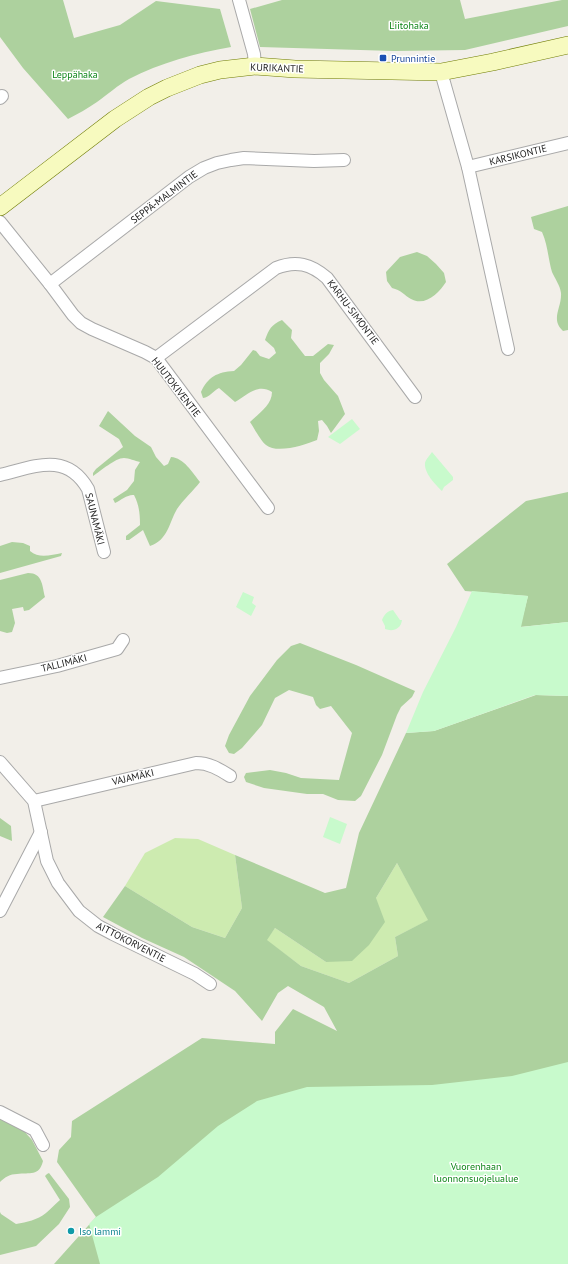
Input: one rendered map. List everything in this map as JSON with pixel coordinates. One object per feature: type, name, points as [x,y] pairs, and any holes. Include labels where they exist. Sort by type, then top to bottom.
[{"type":"main road","name":"KURIKANTIE","points":[[0,207],[115,119],[149,97],[200,75],[220,70],[255,66],[295,69],[441,72],[568,45]]},
{"type":"street","points":[[239,0],[254,54],[255,66]]},
{"type":"street","points":[[441,72],[468,167],[508,349]]},
{"type":"street","name":"KARSIKONTIE","points":[[468,167],[568,143]]},
{"type":"street","name":"SEPPÄ-MALMINTIE","points":[[50,284],[189,177],[204,168],[217,163],[244,158],[314,161],[344,160]]},
{"type":"street","name":"HUUTOKIVENTIE","points":[[0,222],[73,315],[85,326],[156,358],[268,508]]},
{"type":"street","name":"KARHU-SIMONTIE","points":[[156,358],[276,268],[292,264],[302,264],[312,266],[327,278],[415,396]]},
{"type":"street","name":"SAUNAMÄKI","points":[[0,475],[49,464],[63,466],[75,472],[88,489],[104,552]]},
{"type":"street","name":"TALLIMÄKI","points":[[0,678],[57,666],[117,650],[123,640]]},
{"type":"street","name":"AITTOKORVENTIE","points":[[0,762],[34,801],[47,861],[58,883],[79,911],[98,926],[195,974],[210,984]]},
{"type":"street","name":"VAJAMÄKI","points":[[34,801],[188,764],[202,763],[211,765],[230,776]]},
{"type":"street","points":[[0,911],[41,832]]},
{"type":"street","points":[[0,1112],[35,1130],[43,1145]]},
{"type":"green space","name":"Leppähaka","points":[[0,0],[63,0],[74,38],[120,25],[156,1],[220,9],[231,47],[178,59],[141,73],[125,81],[97,102],[68,119],[23,68],[0,37]]},
{"type":"green space","name":"Liitohaka","points":[[282,0],[460,0],[465,19],[568,0],[568,26],[465,50],[394,51],[260,47],[250,9]]},
{"type":"green space","points":[[568,206],[568,330],[563,331],[557,322],[561,298],[559,285],[552,272],[547,247],[542,232],[534,229],[531,217]]},
{"type":"green space","points":[[417,252],[427,256],[436,264],[444,273],[446,282],[431,298],[421,301],[411,299],[400,291],[392,288],[387,281],[386,272],[400,257]]},
{"type":"green space","points":[[282,320],[292,330],[291,338],[305,356],[313,356],[328,344],[334,345],[329,354],[320,363],[320,373],[338,396],[345,414],[331,433],[322,420],[318,421],[319,431],[317,440],[291,448],[277,449],[271,448],[264,443],[250,422],[270,401],[272,392],[257,389],[235,402],[219,388],[203,398],[201,392],[210,379],[218,374],[234,371],[253,350],[260,356],[269,359],[276,353],[274,348],[265,340],[271,328]]},
{"type":"green space","points":[[108,411],[135,436],[151,447],[156,457],[164,466],[168,464],[171,457],[176,458],[187,466],[200,482],[177,509],[161,540],[150,546],[143,530],[129,540],[126,540],[126,536],[140,525],[139,509],[134,495],[127,496],[115,503],[113,499],[127,490],[134,481],[135,470],[140,462],[126,458],[120,459],[112,462],[93,476],[96,469],[123,447],[119,439],[99,426]]},
{"type":"green space","points":[[352,419],[360,429],[340,444],[328,437]]},
{"type":"green space","points":[[432,452],[453,477],[453,480],[444,487],[442,491],[430,478],[426,471],[425,463]]},
{"type":"green space","points":[[568,492],[568,622],[520,627],[528,596],[465,591],[447,564],[526,501]]},
{"type":"green space","points":[[12,542],[23,543],[30,546],[30,551],[41,556],[62,553],[61,556],[0,573],[0,546]]},
{"type":"green space","points":[[28,573],[37,575],[41,581],[45,597],[29,610],[24,611],[23,607],[12,609],[15,623],[12,632],[7,633],[0,631],[0,580]]},
{"type":"green space","points":[[472,591],[528,596],[521,627],[568,622],[568,696],[535,695],[434,731],[406,733],[423,692],[456,627]]},
{"type":"green space","points":[[243,592],[254,597],[252,603],[256,606],[251,616],[236,607]]},
{"type":"green space","points":[[393,610],[400,620],[402,620],[400,626],[394,630],[385,629],[382,620],[389,611]]},
{"type":"green space","points":[[300,643],[356,665],[415,691],[412,697],[401,707],[382,755],[361,796],[355,801],[338,800],[323,794],[307,794],[264,788],[246,782],[244,777],[246,773],[270,770],[301,778],[339,780],[352,733],[331,706],[320,709],[316,705],[313,697],[289,690],[275,698],[262,725],[242,748],[234,754],[229,753],[225,746],[229,735],[250,696],[277,660],[291,646]]},
{"type":"green space","points":[[536,695],[568,696],[568,1264],[54,1264],[96,1217],[57,1162],[59,1150],[71,1137],[72,1121],[202,1038],[275,1044],[275,1032],[293,1009],[337,1031],[324,1007],[288,986],[278,993],[262,1021],[235,991],[184,957],[142,938],[103,917],[125,886],[192,927],[225,938],[242,908],[235,855],[325,893],[346,888],[359,833],[406,733],[434,731]],"holes":[[[397,863],[428,920],[395,937],[398,956],[349,983],[301,966],[267,940],[275,928],[326,962],[352,961],[369,945],[385,922],[376,898]]]},
{"type":"green space","points":[[330,817],[347,824],[340,844],[323,837]]},
{"type":"green space","points":[[0,818],[11,826],[12,841],[0,836]]},
{"type":"green space","points":[[175,838],[198,839],[235,855],[242,908],[225,938],[192,927],[125,886],[145,853]]},
{"type":"green space","points":[[397,863],[429,920],[395,937],[398,956],[349,983],[301,966],[266,940],[275,928],[326,962],[376,898]]},
{"type":"green space","name":"Vuorenhaan luonnonsuojelualue","points":[[568,1062],[568,1264],[100,1264],[89,1224],[96,1217],[158,1177],[218,1126],[257,1101],[307,1087],[432,1085],[512,1076]]},
{"type":"green space","points":[[0,1118],[23,1130],[32,1140],[43,1161],[39,1170],[33,1173],[12,1175],[6,1177],[0,1182]]},
{"type":"green space","points":[[49,1173],[69,1199],[70,1207],[59,1224],[36,1246],[0,1255],[0,1212],[16,1224],[32,1220],[43,1215],[60,1200],[45,1176]]},
{"type":"place","name":"Prunnintie","points":[[383,58]]},
{"type":"place","name":"Iso lammi","points":[[71,1231]]}]
